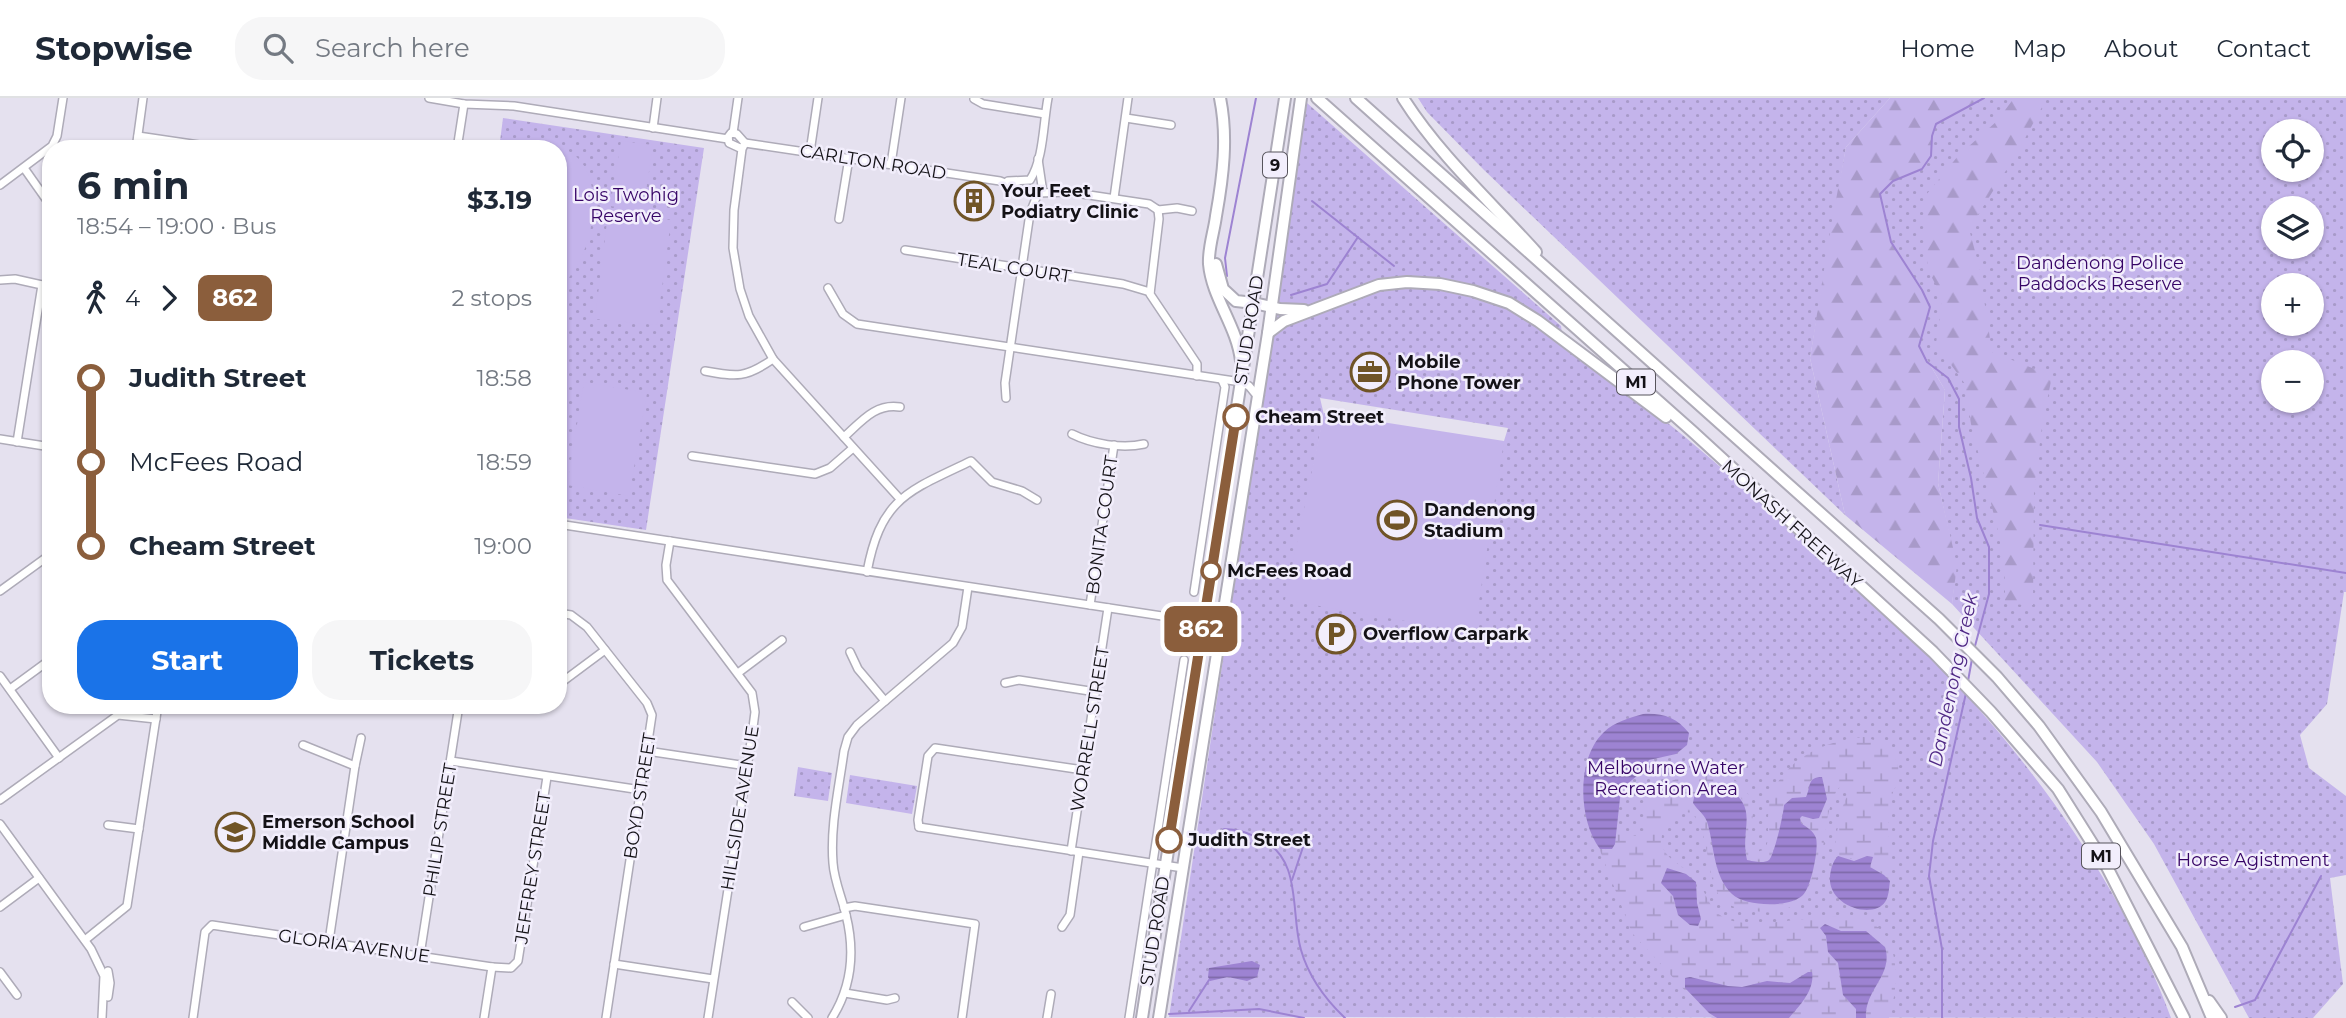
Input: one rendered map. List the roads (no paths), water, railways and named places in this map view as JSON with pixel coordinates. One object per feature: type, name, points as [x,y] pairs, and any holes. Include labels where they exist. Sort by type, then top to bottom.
[{"type":"highway","points":[[1220,98],[1224,137],[1223,174],[1209,262],[1212,280],[1236,335],[1242,377]]},
{"type":"highway","name":"STUD ROAD","points":[[1159,1018],[1268,333],[1301,98]]},
{"type":"highway","name":"MONASH FREEWAY","points":[[1317,98],[1729,466],[1933,652],[1991,712],[2058,789],[2107,867],[2184,1018]]},
{"type":"highway","name":"MONASH FREEWAY","points":[[1356,98],[1939,619],[1997,677],[2039,726],[2101,812],[2182,947],[2212,1018]]},
{"type":"highway","points":[[1403,98],[1415,118],[1450,160],[1575,294]]},
{"type":"highway","name":"STUD ROAD","points":[[1142,1018],[1285,99]]},
{"type":"highway","points":[[1215,226],[1216,269],[1223,289],[1236,301],[1298,311],[1321,306]]},
{"type":"highway","points":[[1268,333],[1284,321],[1379,285],[1407,282],[1440,284],[1474,291],[1509,303],[1538,321],[1729,466]]},
{"type":"highway","points":[[2196,981],[2221,1018]]},
{"type":"highway","points":[[2170,990],[2178,1018]]},
{"type":"street","points":[[55,140],[63,98]]},
{"type":"street","points":[[137,140],[143,98]]},
{"type":"street","points":[[429,98],[464,104],[514,106],[653,128],[731,136]]},
{"type":"street","points":[[653,128],[657,98]]},
{"type":"street","points":[[738,98],[731,144],[744,146],[733,223],[736,273],[749,316],[773,359],[900,499]]},
{"type":"street","points":[[810,152],[818,98]]},
{"type":"street","points":[[891,164],[901,98]]},
{"type":"street","points":[[1030,213],[1027,186],[1038,159],[1048,98]]},
{"type":"street","points":[[1114,198],[1128,98]]},
{"type":"street","points":[[974,99],[983,104],[1045,114]]},
{"type":"street","points":[[458,140],[464,104]]},
{"type":"street","points":[[1126,118],[1171,125]]},
{"type":"street","points":[[138,136],[165,140]]},
{"type":"street","name":"CARLTON ROAD","points":[[744,146],[810,152],[1000,181],[1030,180]]},
{"type":"street","points":[[0,185],[42,154]]},
{"type":"street","points":[[839,219],[849,158]]},
{"type":"street","points":[[1006,398],[1009,348],[1030,213],[1042,186],[1038,159]]},
{"type":"street","points":[[24,169],[42,194]]},
{"type":"street","points":[[1030,180],[1034,179],[1069,192]]},
{"type":"street","name":"CARLTON ROAD","points":[[1000,181],[1028,191]]},
{"type":"street","points":[[1028,191],[1069,192],[1149,204],[1158,210],[1177,208],[1192,211]]},
{"type":"street","points":[[1158,210],[1151,297],[1194,360],[1194,375]]},
{"type":"street","name":"TEAL COURT","points":[[905,250],[1150,288]]},
{"type":"street","points":[[0,279],[15,279],[42,285],[17,442]]},
{"type":"street","points":[[828,288],[843,314],[857,324],[1222,380],[1242,377],[1258,397]]},
{"type":"street","points":[[705,371],[731,376],[743,375],[756,371],[773,359]]},
{"type":"street","points":[[1222,380],[1239,394]]},
{"type":"street","name":"STUD ROAD","points":[[1194,592],[1225,387],[1222,380]]},
{"type":"street","points":[[844,437],[877,409],[890,405],[900,407]]},
{"type":"street","name":"BONITA COURT","points":[[1072,434],[1084,440],[1114,445],[1144,444]]},
{"type":"street","points":[[0,439],[42,446]]},
{"type":"street","name":"BONITA COURT","points":[[1090,605],[1114,445]]},
{"type":"street","points":[[692,456],[815,474],[830,468],[853,448]]},
{"type":"street","points":[[867,572],[881,523],[900,499],[918,486],[971,461],[992,482],[1021,491],[1037,500]]},
{"type":"street","points":[[567,525],[1221,625]]},
{"type":"street","name":"HILLSIDE AVENUE","points":[[670,541],[666,565],[667,580],[752,692],[755,712],[708,1018]]},
{"type":"street","points":[[0,591],[42,561]]},
{"type":"street","points":[[832,1018],[845,993],[851,968],[852,946],[833,866],[832,837],[848,737],[857,725],[953,643],[962,627],[968,587]]},
{"type":"street","name":"WORRELL STREET","points":[[1062,927],[1070,915],[1083,770],[1108,608]]},
{"type":"street","name":"BOYD STREET","points":[[567,614],[581,620],[605,650],[647,703],[652,721],[606,1018]]},
{"type":"street","points":[[738,674],[782,639]]},
{"type":"street","points":[[567,678],[605,650]]},
{"type":"street","points":[[850,652],[858,669],[885,701]]},
{"type":"street","name":"STUD ROAD","points":[[1129,1018],[1184,660]]},
{"type":"street","points":[[10,689],[42,666]]},
{"type":"street","points":[[0,676],[60,758]]},
{"type":"street","points":[[1005,683],[1018,680],[1096,692]]},
{"type":"street","points":[[85,940],[127,906],[157,714]]},
{"type":"street","name":"PHILIP STREET","points":[[420,955],[458,714]]},
{"type":"street","points":[[0,802],[118,715],[156,719]]},
{"type":"street","points":[[329,941],[361,738]]},
{"type":"street","points":[[303,745],[355,766]]},
{"type":"street","points":[[1083,770],[935,748],[928,756],[916,830],[1182,868]]},
{"type":"street","points":[[647,751],[747,766]]},
{"type":"street","points":[[451,761],[641,790]]},
{"type":"street","name":"JEFFREY STREET","points":[[492,967],[511,968],[519,961],[547,777]]},
{"type":"street","points":[[0,824],[91,949],[104,976],[102,1018]]},
{"type":"street","points":[[108,825],[139,830]]},
{"type":"street","points":[[0,908],[39,878]]},
{"type":"street","points":[[804,927],[855,906],[975,924],[962,1018]]},
{"type":"street","name":"GLORIA AVENUE","points":[[193,1018],[205,932],[215,925],[492,967]]},
{"type":"street","points":[[614,964],[713,979]]},
{"type":"street","points":[[484,1018],[492,967]]},
{"type":"street","points":[[0,972],[17,995]]},
{"type":"street","points":[[845,993],[887,1000],[895,998]]},
{"type":"street","points":[[1047,1018],[1051,994]]},
{"type":"street","points":[[792,1002],[808,1018]]},
{"type":"waterway","points":[[1227,276],[1225,258],[1256,98]]},
{"type":"waterway","name":"Dandenong Creek","points":[[1975,646],[1989,594],[1989,547],[1977,518],[1959,427],[1959,399],[1948,378],[1927,362],[1919,346],[1930,307],[1891,242],[1880,194],[1893,181],[1922,169],[1931,156],[1936,124],[1984,98]]},
{"type":"waterway","points":[[1312,201],[1394,266]]},
{"type":"waterway","points":[[1291,295],[1327,284],[1358,237]]},
{"type":"waterway","points":[[2040,525],[2346,573]]},
{"type":"waterway","name":"Dandenong Creek","points":[[1968,681],[1972,659]]},
{"type":"waterway","name":"Dandenong Creek","points":[[1942,1018],[1942,949],[1929,876],[1933,841],[1966,693]]},
{"type":"waterway","points":[[1224,829],[1243,832],[1260,839],[1274,848],[1283,859],[1289,873],[1304,960],[1318,987],[1345,1018]]},
{"type":"waterway","points":[[1292,880],[1305,841]]},
{"type":"waterway","points":[[2235,1007],[2255,1000],[2321,876]]},
{"type":"waterway","points":[[1189,1011],[1209,980]]},
{"type":"waterway","points":[[1169,1014],[1259,1009],[1304,1018]]},
{"type":"place","name":"Your Feet Podiatry Clinic","points":[[974,201]]},
{"type":"place","name":"Mobile Phone Tower","points":[[1370,372]]},
{"type":"place","name":"Cheam Street","points":[[1236,417]]},
{"type":"place","name":"Dandenong Stadium","points":[[1397,520]]},
{"type":"place","name":"McFees Road","points":[[1211,571]]},
{"type":"place","name":"Overflow Carpark","points":[[1336,634]]},
{"type":"place","name":"Emerson School Middle Campus","points":[[235,832]]},
{"type":"place","name":"Judith Street","points":[[1169,840]]},
{"type":"park label","name":"Lois Twohig Reserve","points":[[626,205]]},
{"type":"park label","name":"Dandenong Police Paddocks Reserve","points":[[2100,273]]},
{"type":"park label","name":"Melbourne Water Recreation Area","points":[[1666,778]]},
{"type":"park label","name":"Horse Agistment","points":[[2253,860]]}]
